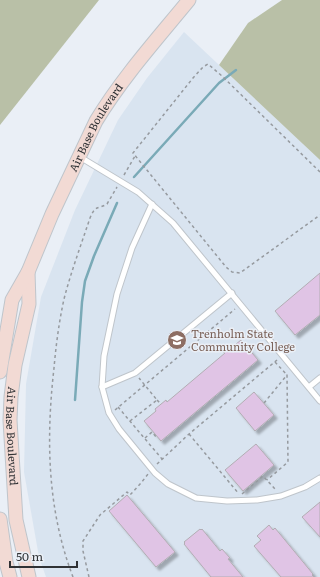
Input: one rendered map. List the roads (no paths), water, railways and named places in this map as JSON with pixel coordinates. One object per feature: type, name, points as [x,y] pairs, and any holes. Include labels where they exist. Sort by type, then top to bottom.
[{"type":"street","name":"Air Base Boulevard","points":[[0,372],[12,300],[28,272],[52,214],[79,156],[105,107],[132,70],[189,0]]},
{"type":"street","name":"Air Base Boulevard","points":[[28,272],[28,304],[15,364],[4,395],[13,472],[16,520],[29,577]]},
{"type":"street","points":[[0,312],[12,300]]},
{"type":"street","points":[[0,519],[6,562],[10,577]]},
{"type":"lane","points":[[79,156],[138,192],[173,222],[320,400]]},
{"type":"lane","points":[[152,204],[132,248],[116,294],[104,356],[102,387],[110,414],[119,430],[152,469],[168,484],[196,498],[227,501],[257,500],[281,496],[305,487],[320,478]]},
{"type":"lane","points":[[102,387],[134,373],[232,293]]},
{"type":"lane","points":[[309,387],[320,378]]},
{"type":"waterway","points":[[134,177],[219,83],[236,70]]},
{"type":"waterway","points":[[75,400],[82,302],[85,281],[117,203]]},
{"type":"place","name":"Trenholm State Community College","points":[[177,340]]}]
